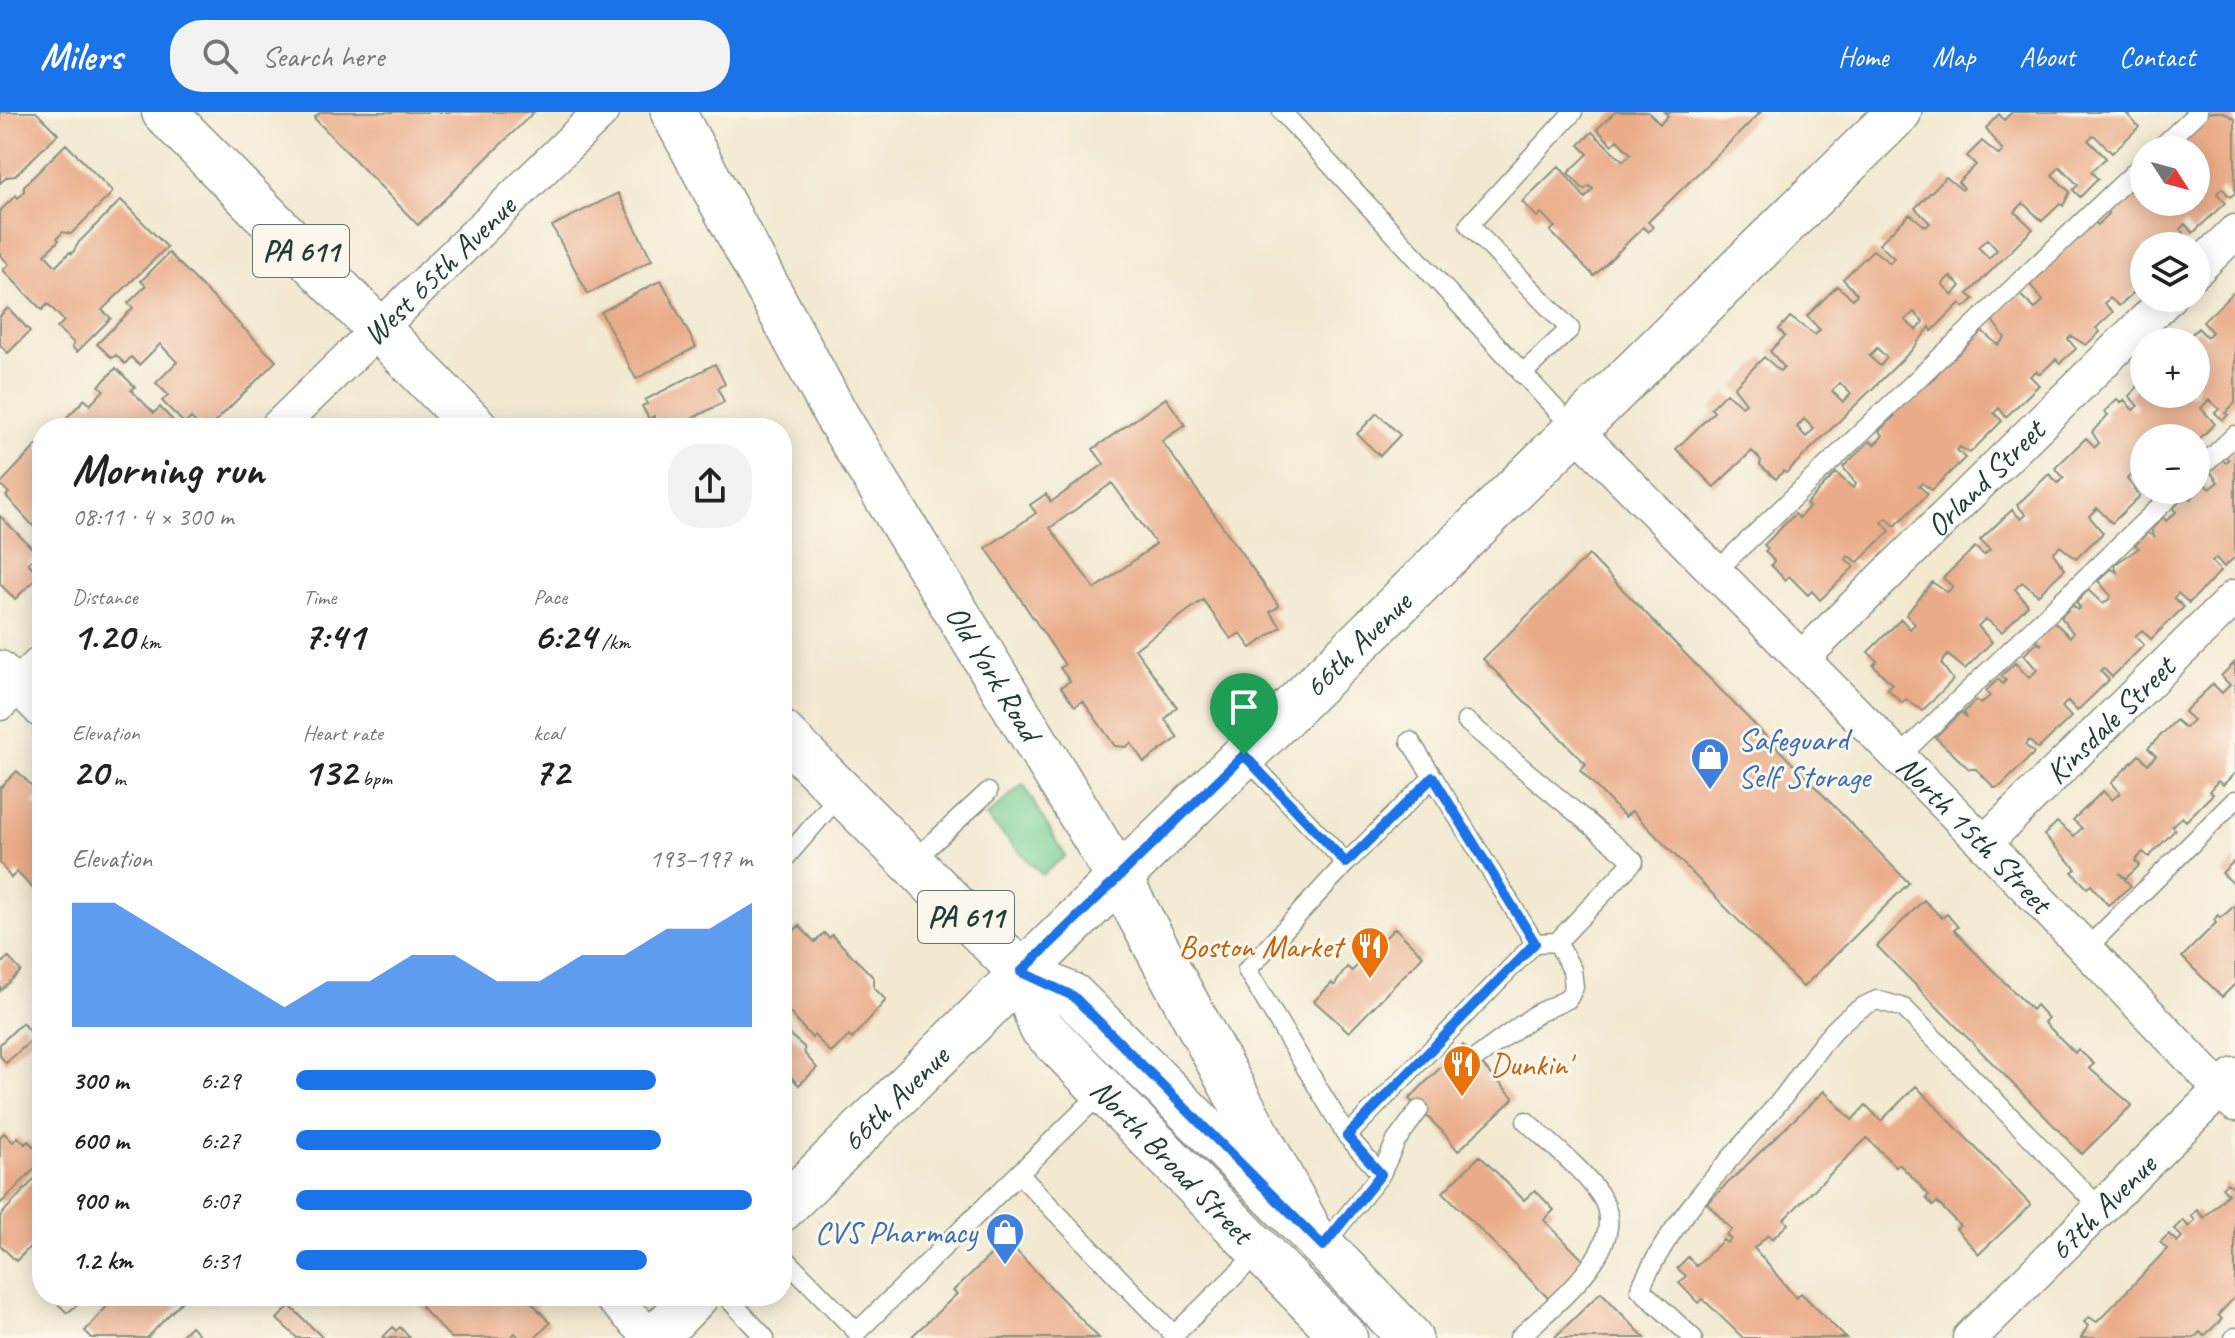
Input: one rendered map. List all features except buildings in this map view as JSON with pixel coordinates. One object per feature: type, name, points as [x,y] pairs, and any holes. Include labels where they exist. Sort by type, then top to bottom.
[{"type":"street","name":"PA 611","points":[[164,112],[466,418]]},
{"type":"street","name":"West 65th Avenue","points":[[287,418],[601,112]]},
{"type":"street","name":"Old York Road","points":[[673,112],[836,415],[1118,876],[1318,1240]]},
{"type":"street","name":"66th Avenue","points":[[792,1199],[1899,112]]},
{"type":"street","points":[[2210,256],[2235,232]]},
{"type":"street","name":"Orland Street","points":[[1801,659],[2154,312]]},
{"type":"street","name":"North 15th Street","points":[[1575,430],[2086,949],[2230,1089]]},
{"type":"street","name":"Kinsdale Street","points":[[1984,843],[2235,597]]},
{"type":"street","points":[[32,669],[6,686],[32,704]]},
{"type":"street","name":"North Broad Street","points":[[792,750],[842,792],[1021,972],[1073,996],[1318,1240],[1410,1338]]},
{"type":"street","name":"North Broad Street","points":[[1021,972],[1041,1027],[1258,1253],[1345,1338]]},
{"type":"street","name":"67th Avenue","points":[[1970,1338],[2100,1208],[2230,1089]]},
{"type":"street","name":"PA 611","points":[[1258,1253],[1319,1338]]},
{"type":"street","points":[[620,1306],[653,1338],[686,1306]]},
{"type":"lane","points":[[1282,112],[1575,430]]},
{"type":"lane","points":[[1522,374],[1570,329],[1469,225],[1573,112]]},
{"type":"lane","points":[[2173,136],[2198,112]]},
{"type":"lane","points":[[1715,572],[2130,176]]},
{"type":"lane","points":[[2210,459],[2235,435]]},
{"type":"lane","points":[[1899,757],[2162,504]]},
{"type":"lane","points":[[1347,1136],[1535,943],[1557,942],[1634,861],[1466,721]]},
{"type":"lane","points":[[1410,741],[1535,943]]},
{"type":"lane","points":[[1244,755],[1346,863]]},
{"type":"lane","points":[[1381,1174],[1347,1136],[1247,970],[1346,863],[1433,777]]},
{"type":"lane","points":[[792,850],[842,792]]},
{"type":"lane","points":[[911,863],[988,792]]},
{"type":"lane","points":[[2086,949],[2235,800]]},
{"type":"lane","points":[[1476,1058],[1536,1014],[1568,999],[1574,987],[1572,970],[1557,942]]},
{"type":"lane","points":[[1693,1338],[1640,1289],[1648,1272],[1692,1202],[1819,1049],[1848,1016],[1877,1000],[1904,1008],[2100,1208]]},
{"type":"lane","points":[[792,1266],[858,1335],[1102,1092]]},
{"type":"lane","points":[[1318,1240],[1381,1174],[1396,1141],[1419,1110]]},
{"type":"lane","points":[[1519,1338],[1568,1292],[1601,1249],[1610,1225],[1602,1196],[1526,1121]]},
{"type":"lane","points":[[1019,1174],[1173,1336],[1258,1253]]},
{"type":"lane","points":[[735,1306],[765,1338]]},
{"type":"green space","points":[[1023,784],[1065,856],[1042,875],[986,817]]},
{"type":"place","name":"Safeguard Self Storage","points":[[1710,791]]},
{"type":"place","name":"Boston Market","points":[[1370,980]]},
{"type":"place","name":"Dunkin'","points":[[1462,1098]]},
{"type":"place","name":"CVS Pharmacy","points":[[1005,1266]]},
{"type":"route","points":[[1244,755],[1346,863],[1433,777],[1535,943],[1347,1136],[1381,1174],[1323,1246],[1073,996],[1021,972],[1244,755]]}]
